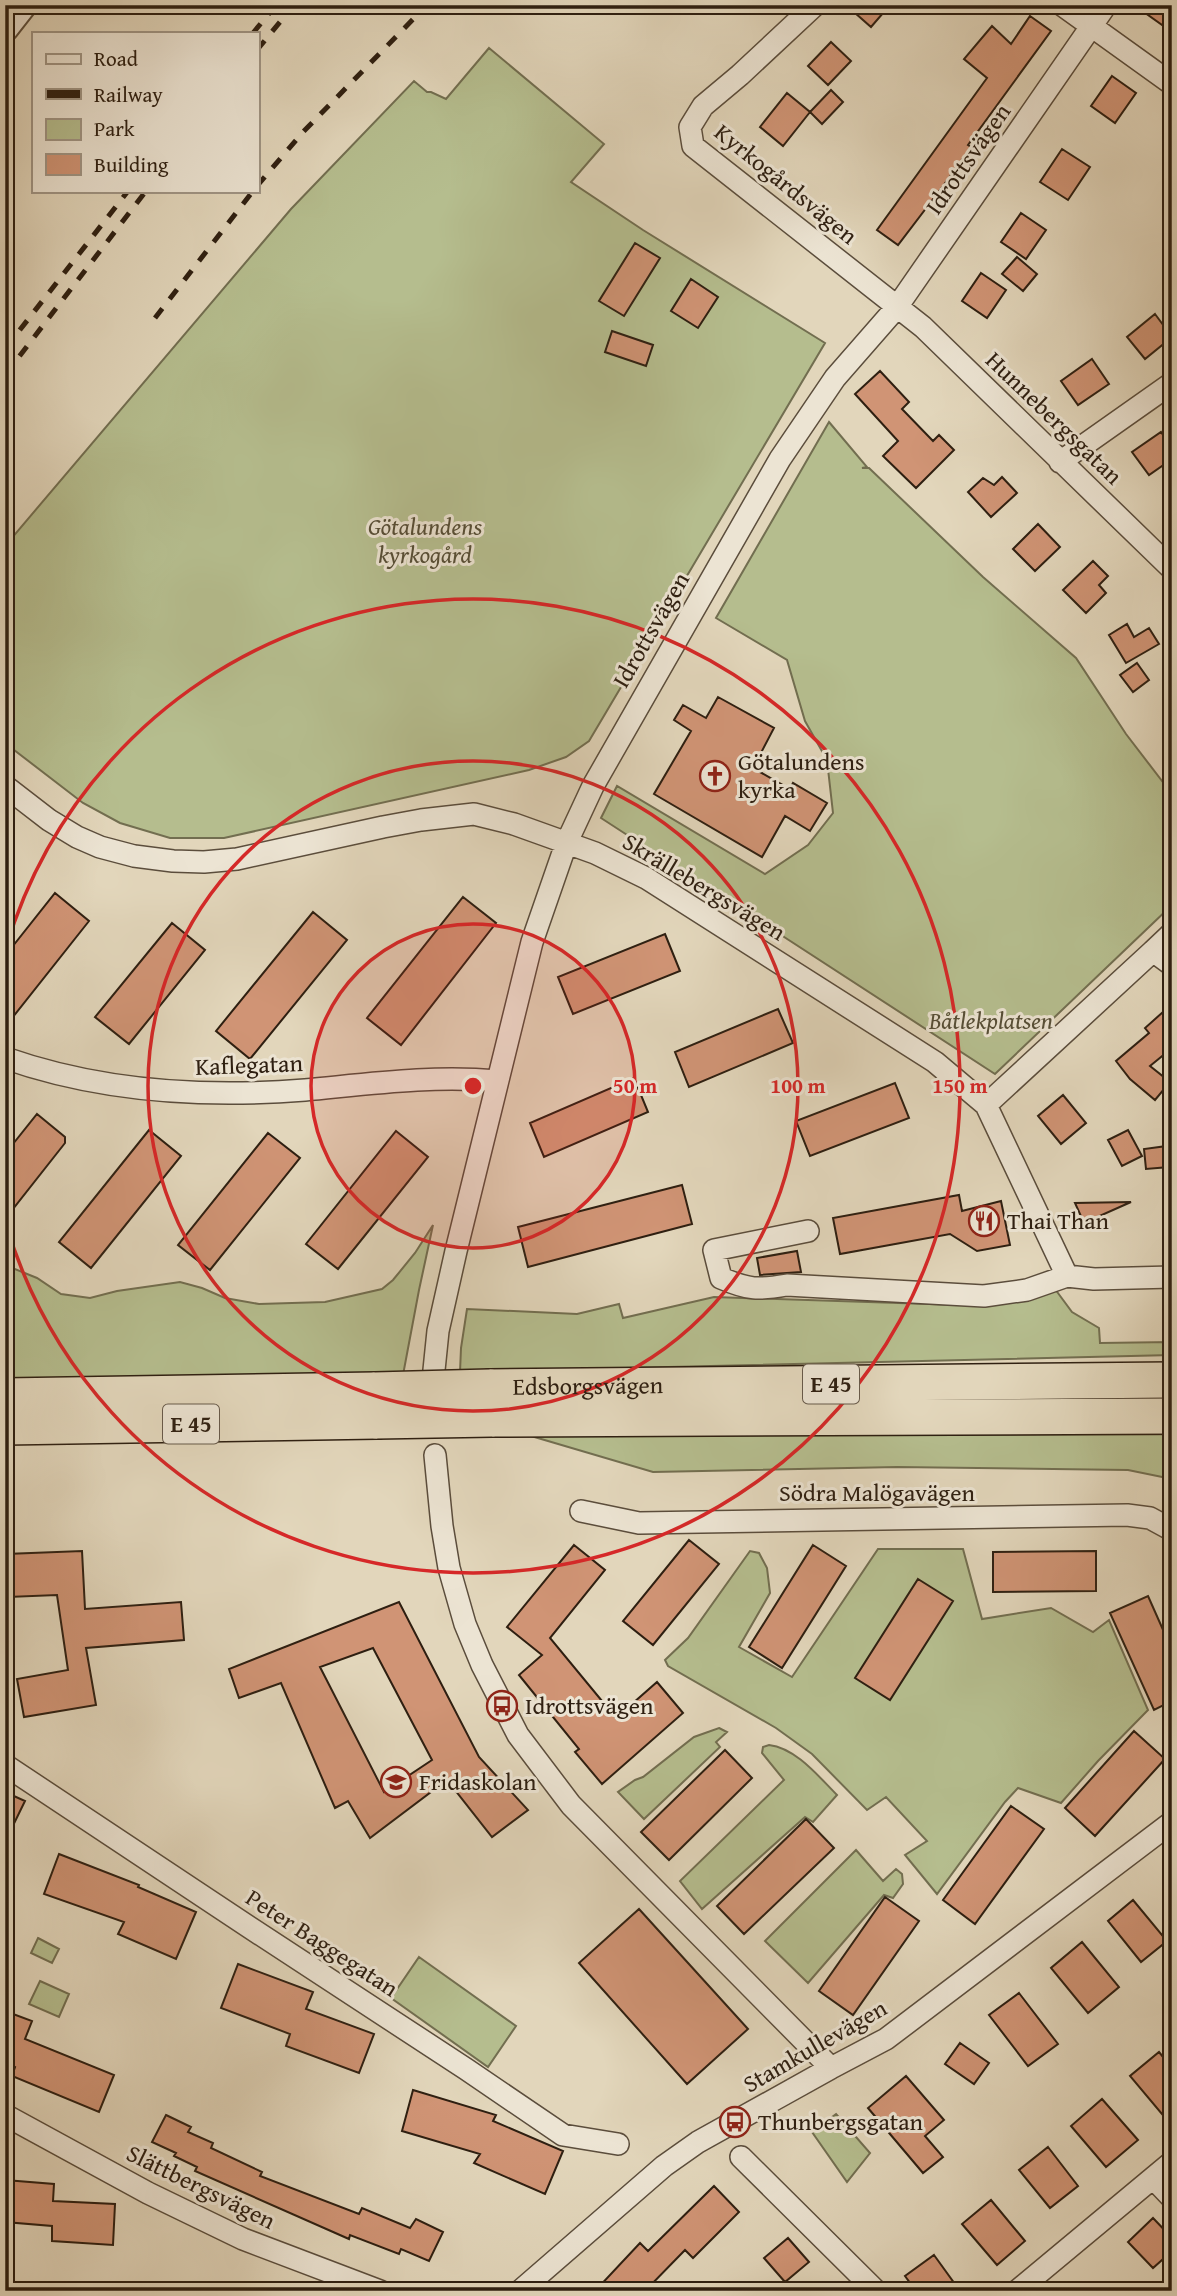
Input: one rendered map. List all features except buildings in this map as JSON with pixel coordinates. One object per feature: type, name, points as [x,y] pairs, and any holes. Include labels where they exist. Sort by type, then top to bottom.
[{"type":"highway","name":"Edsborgsvägen","points":[[5,1396],[376,1405],[1172,1380]]},
{"type":"highway","name":"Edsborgsvägen","points":[[491,1403],[1172,1416]]},
{"type":"highway","name":"Edsborgsvägen","points":[[5,1427],[376,1405]]},
{"type":"street","points":[[5,28],[23,5]]},
{"type":"street","name":"Kyrkogårdsvägen","points":[[815,5],[703,106],[690,127],[693,146],[897,307]]},
{"type":"street","points":[[1062,5],[1172,84]]},
{"type":"street","name":"Idrottsvägen","points":[[434,1370],[438,1331],[497,1081],[540,916],[566,844],[593,786],[780,459],[835,378],[897,307],[1106,5]]},
{"type":"street","name":"Hunnebergsgatan","points":[[897,307],[923,327],[1172,569]]},
{"type":"street","points":[[1060,462],[1172,383]]},
{"type":"street","name":"Skrällebergsvägen","points":[[5,786],[49,820],[100,847],[134,856],[173,861],[237,859],[396,824],[474,814],[514,824],[611,859],[646,878],[935,1062],[986,1105],[1067,1276]]},
{"type":"street","points":[[986,1105],[1172,933]]},
{"type":"street","points":[[1153,950],[1172,965]]},
{"type":"street","name":"Kaflegatan","points":[[5,1058],[64,1075],[117,1086],[208,1094],[304,1090],[433,1078],[497,1081]]},
{"type":"street","points":[[808,1231],[714,1250],[721,1278],[758,1290],[787,1285],[984,1296],[1027,1290],[1067,1276],[1094,1279],[1172,1277]]},
{"type":"street","points":[[435,1455],[449,1568],[465,1624],[482,1665],[518,1735],[571,1805],[831,2067]]},
{"type":"street","name":"Södra Malögavägen","points":[[581,1511],[639,1522],[1127,1515],[1150,1518],[1172,1530]]},
{"type":"street","name":"Peter Baggegatan","points":[[5,1765],[563,2135],[618,2144]]},
{"type":"street","name":"Stamkullevägen","points":[[520,2291],[621,2202],[698,2142],[886,2039],[1172,1822]]},
{"type":"street","name":"Slättbergsvägen","points":[[5,2115],[148,2193],[243,2239],[380,2291]]},
{"type":"street","points":[[741,2157],[876,2291]]},
{"type":"street","points":[[1017,2291],[1172,2162]]},
{"type":"street","points":[[1153,2178],[1172,2198]]},
{"type":"green space","name":"Götalundens kyrkogård","points":[[489,48],[604,144],[571,182],[825,343],[589,741],[566,757],[529,770],[224,838],[170,838],[120,823],[83,803],[5,743],[5,546],[291,209],[414,81],[427,92],[446,99]]},
{"type":"green space","name":"Båtlekplatsen","points":[[829,422],[867,467],[862,468],[869,468],[983,577],[1076,658],[1126,734],[1172,794],[1172,905],[995,1074],[601,818],[617,786],[765,874],[808,845],[833,813],[827,760],[805,721],[787,660],[716,618]]},
{"type":"green space","points":[[433,1225],[403,1375],[5,1384],[5,1265],[37,1278],[61,1294],[90,1298],[117,1291],[180,1282],[225,1298],[259,1304],[325,1302],[382,1289],[415,1253]]},
{"type":"green space","points":[[1055,1289],[1072,1312],[1099,1328],[1100,1343],[1172,1342],[1172,1355],[460,1372],[467,1309],[577,1314],[619,1304],[623,1318],[714,1297],[959,1305]]},
{"type":"green space","points":[[1172,1434],[1172,1479],[1128,1470],[897,1467],[653,1472],[531,1436]]},
{"type":"green space","points":[[878,1549],[963,1549],[982,1619],[1051,1608],[1093,1632],[1109,1620],[1148,1710],[1061,1803],[1018,1788],[937,1894],[905,1855],[927,1841],[886,1797],[867,1810],[812,1754],[776,1728],[668,1666],[665,1660],[688,1638],[750,1551],[759,1553],[767,1568],[770,1593],[739,1647],[792,1677]]},
{"type":"green space","points":[[719,1728],[727,1732],[716,1742],[720,1747],[644,1819],[618,1792],[643,1777],[694,1737]]},
{"type":"green space","points":[[769,1745],[798,1757],[837,1795],[813,1822],[805,1817],[702,1909],[680,1881],[784,1780],[762,1753],[763,1747]]},
{"type":"green space","points":[[856,1850],[883,1881],[896,1869],[902,1874],[903,1884],[893,1898],[884,1895],[808,1983],[765,1941]]},
{"type":"green space","points":[[38,1938],[59,1949],[52,1963],[31,1953]]},
{"type":"green space","points":[[419,1957],[516,2026],[488,2067],[391,1998]]},
{"type":"green space","points":[[40,1981],[69,1994],[59,2017],[29,2004]]},
{"type":"green space","points":[[836,2114],[870,2153],[847,2182],[812,2132]]},
{"type":"railway","points":[[254,32],[276,5]]},
{"type":"railway","points":[[259,48],[294,5]]},
{"type":"railway","points":[[259,184],[303,132],[427,5]]},
{"type":"railway","points":[[5,349],[127,192]]},
{"type":"railway","points":[[5,375],[145,192]]},
{"type":"railway","points":[[155,318],[252,192]]},
{"type":"railway","points":[[5,429],[11,421]]},
{"type":"place","name":"Götalundens kyrka","points":[[715,776]]},
{"type":"place","name":"Thai Than","points":[[984,1221]]},
{"type":"place","name":"Idrottsvägen","points":[[502,1706]]},
{"type":"place","name":"Fridaskolan","points":[[396,1782]]},
{"type":"place","name":"Thunbergsgatan","points":[[735,2122]]}]
